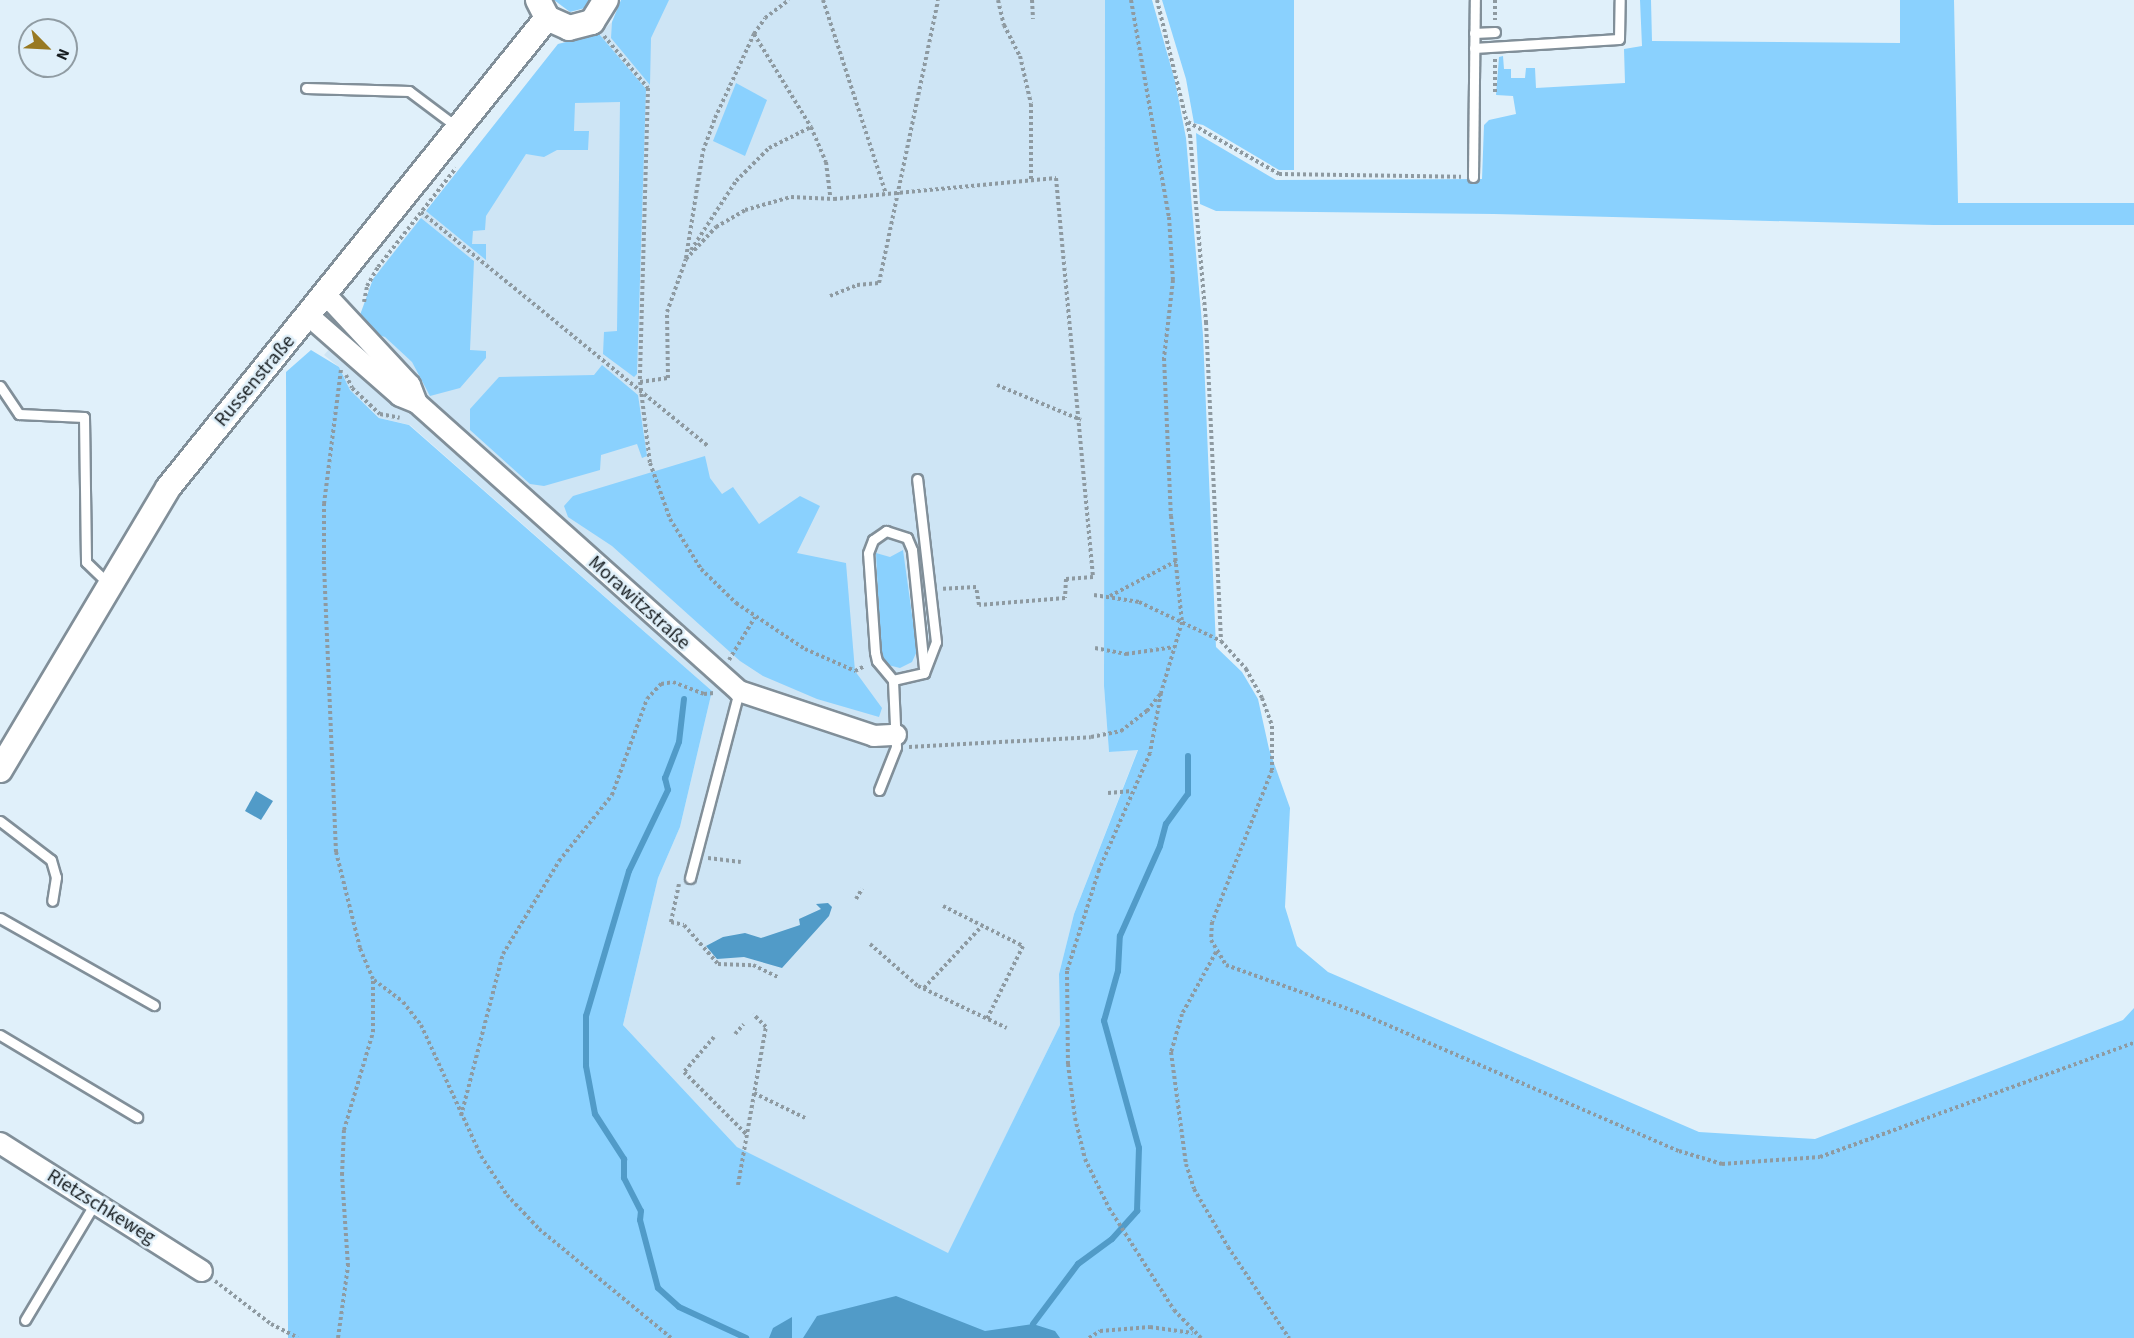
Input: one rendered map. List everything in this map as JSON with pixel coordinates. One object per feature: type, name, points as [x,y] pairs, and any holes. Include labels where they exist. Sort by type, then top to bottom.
[{"type":"street","points":[[542,9],[569,28],[592,22],[606,0]]},
{"type":"street","name":"Russenstraße","points":[[0,770],[168,488],[326,295],[457,127],[542,9]]},
{"type":"street","name":"Morawitzstraße","points":[[326,295],[410,385],[417,403]]},
{"type":"street","name":"Morawitzstraße","points":[[309,316],[400,396],[417,403],[719,684],[874,736],[896,741]]},
{"type":"street","name":"Rietzschkeweg","points":[[0,1143],[202,1271]]},
{"type":"lane","points":[[1473,177],[1474,0]]},
{"type":"lane","points":[[1474,48],[1619,39],[1620,0]]},
{"type":"lane","points":[[1474,33],[1495,32]]},
{"type":"lane","points":[[306,88],[409,91],[457,127]]},
{"type":"lane","points":[[0,386],[19,414],[84,417],[86,562],[109,584]]},
{"type":"lane","points":[[917,479],[936,642],[924,674]]},
{"type":"lane","points":[[879,790],[896,741],[893,680],[877,661],[868,553],[880,535],[886,531],[898,532],[907,538],[912,550],[924,674]]},
{"type":"lane","points":[[893,680],[924,674]]},
{"type":"lane","points":[[690,878],[739,691]]},
{"type":"lane","points":[[0,821],[51,860],[56,877],[52,901]]},
{"type":"lane","points":[[0,918],[154,1005]]},
{"type":"lane","points":[[0,1035],[137,1117]]},
{"type":"lane","points":[[25,1320],[95,1203]]},
{"type":"path","points":[[640,381],[668,378],[667,312],[686,259],[703,151],[754,34],[765,18],[789,0]]},
{"type":"path","points":[[823,0],[886,194]]},
{"type":"path","points":[[831,296],[857,285],[879,283],[938,0]]},
{"type":"path","points":[[998,0],[1004,25],[1020,56],[1031,104],[1031,180]]},
{"type":"path","points":[[1032,0],[1033,19]]},
{"type":"path","points":[[1131,0],[1169,217],[1173,280],[1164,358],[1176,561],[1182,622],[1161,693],[1150,753],[1132,791],[1088,901],[1067,971],[1068,1064],[1075,1118],[1085,1159],[1109,1208],[1174,1310],[1201,1338]]},
{"type":"path","points":[[1157,0],[1188,122],[1206,322],[1220,556],[1221,641]]},
{"type":"path","points":[[1495,0],[1495,32]]},
{"type":"path","points":[[592,22],[648,88],[640,381],[650,463],[670,519],[701,569],[755,617],[805,649],[855,671],[877,661]]},
{"type":"path","points":[[754,34],[811,127],[826,162],[830,196]]},
{"type":"path","points":[[1188,122],[1279,174],[1473,177]]},
{"type":"path","points":[[686,259],[736,181],[769,148],[811,127]]},
{"type":"path","points":[[364,302],[371,278],[464,158]]},
{"type":"path","points":[[686,259],[716,227],[745,210],[773,200],[886,194],[1056,178],[1081,420],[1093,577],[1066,579],[1065,598],[1054,599],[979,605],[976,587],[931,590]]},
{"type":"path","points":[[422,212],[708,446]]},
{"type":"path","points":[[338,1338],[348,1266],[342,1175],[344,1130],[373,1032],[374,979],[360,948],[336,852],[324,560],[324,504],[341,365]]},
{"type":"path","points":[[997,385],[1081,420]]},
{"type":"path","points":[[1109,597],[1176,561]]},
{"type":"path","points":[[1094,595],[1139,602],[1221,641],[1246,669],[1262,698],[1272,726],[1274,751],[1272,770],[1212,922],[1211,940],[1216,952],[1226,965],[1362,1014],[1679,1151],[1722,1164],[1820,1157],[2134,1043]]},
{"type":"path","points":[[462,1116],[503,954],[559,861],[612,795],[647,699],[661,684],[673,682],[704,694],[719,684],[755,617]]},
{"type":"path","points":[[1095,648],[1126,654],[1175,646]]},
{"type":"path","points":[[896,741],[1091,737],[1121,731],[1147,711],[1161,693]]},
{"type":"path","points":[[1108,793],[1132,791]]},
{"type":"path","points":[[695,855],[741,862]]},
{"type":"path","points":[[690,878],[681,875],[670,922],[684,925],[718,964],[753,965],[778,976]]},
{"type":"path","points":[[856,899],[862,890]]},
{"type":"path","points":[[943,906],[1023,946],[987,1019]]},
{"type":"path","points":[[924,988],[982,926]]},
{"type":"path","points":[[870,944],[924,988],[1007,1028]]},
{"type":"path","points":[[1216,952],[1182,1014],[1171,1052],[1186,1164],[1194,1189],[1222,1237],[1289,1338]]},
{"type":"path","points":[[374,979],[403,1002],[421,1025],[481,1156],[507,1195],[531,1220],[671,1338]]},
{"type":"path","points":[[738,1185],[766,1027],[753,1014]]},
{"type":"path","points":[[735,1034],[744,1024]]},
{"type":"path","points":[[714,1037],[684,1072],[747,1135]]},
{"type":"path","points":[[754,1093],[805,1118]]},
{"type":"path","points":[[202,1271],[271,1324],[298,1338]]},
{"type":"path","points":[[1089,1338],[1100,1331],[1150,1327],[1194,1333]]},
{"type":"shaded area","points":[[554,0],[590,0],[585,8],[570,12]]},
{"type":"shaded area","points":[[621,0],[1105,0],[1104,686],[1109,752],[1138,749],[1074,914],[1059,974],[1060,1025],[948,1254],[737,1147],[623,1025],[658,878],[680,827],[712,691],[410,425],[380,418],[350,390],[339,367],[324,355],[360,315],[380,269],[558,44],[599,34],[612,22]]},
{"type":"shaded area","points":[[621,0],[669,0],[651,38],[650,85],[611,38],[612,22]]},
{"type":"shaded area","points":[[1105,0],[1152,0],[1175,81],[1186,138],[1203,335],[1216,647],[1242,672],[1258,699],[1269,749],[1290,808],[1285,907],[1297,946],[1328,972],[1699,1132],[1815,1139],[2123,1020],[2134,1008],[2134,1338],[288,1338],[286,372],[311,350],[339,367],[350,390],[379,418],[409,425],[712,691],[680,827],[658,878],[623,1025],[737,1147],[948,1253],[1060,1025],[1059,974],[1074,914],[1138,750],[1109,752],[1104,686]]},
{"type":"shaded area","points":[[1162,0],[1294,0],[1294,170],[1279,170],[1203,125],[1194,123],[1186,79]]},
{"type":"shaded area","points":[[1640,0],[1651,0],[1652,41],[1900,43],[1900,0],[1954,0],[1958,203],[2134,203],[2134,225],[1934,225],[1494,214],[1216,211],[1200,204],[1196,133],[1276,180],[1482,179],[1484,125],[1489,120],[1516,114],[1513,96],[1496,95],[1499,57],[1503,56],[1504,69],[1511,69],[1511,78],[1525,78],[1526,68],[1535,68],[1536,88],[1625,83],[1624,49],[1642,46]]},
{"type":"shaded area","points":[[599,34],[646,89],[637,374],[634,377],[603,354],[604,332],[617,331],[620,102],[575,103],[574,131],[589,131],[588,150],[557,150],[544,157],[526,154],[486,216],[485,230],[473,231],[472,244],[486,244],[486,260],[426,211],[558,44]]},
{"type":"shaded area","points":[[736,83],[767,100],[745,156],[713,141]]},
{"type":"shaded area","points":[[421,218],[474,261],[470,350],[486,351],[486,358],[460,388],[430,396],[412,362],[385,337],[375,334],[360,315],[373,279]]},
{"type":"shaded area","points":[[602,365],[638,395],[647,456],[642,458],[637,444],[601,455],[600,470],[544,486],[530,484],[470,430],[470,409],[499,377],[594,375]]},
{"type":"shaded area","points":[[705,456],[710,478],[722,494],[733,487],[759,524],[800,496],[820,506],[797,553],[846,563],[855,671],[882,708],[879,717],[817,699],[763,676],[740,661],[612,546],[568,517],[564,506],[573,496]]},
{"type":"shaded area","points":[[903,550],[917,651],[912,662],[900,668],[888,665],[881,654],[876,553],[890,557]]},
{"type":"shaded area","points":[[256,791],[273,801],[261,820],[245,811]]},
{"type":"shaded area","points":[[828,903],[832,907],[829,916],[782,968],[744,957],[717,959],[706,946],[723,937],[745,933],[761,938],[800,925],[799,919],[821,909],[816,904]]},
{"type":"shaded area","points":[[896,1296],[985,1331],[1033,1324],[1055,1331],[1060,1338],[803,1338],[817,1316]]},
{"type":"shaded area","points":[[792,1317],[792,1338],[769,1338],[773,1328]]},
{"type":"waterway","points":[[684,699],[679,742],[665,778],[668,790],[629,871],[586,1016],[586,1066],[595,1114],[624,1159],[624,1178],[641,1211],[640,1220],[658,1288],[679,1307],[746,1338]]},
{"type":"waterway","points":[[1033,1324],[1078,1264],[1112,1239],[1137,1211],[1139,1148],[1104,1021],[1118,971],[1120,936],[1160,846],[1166,824],[1188,794],[1188,756]]}]
